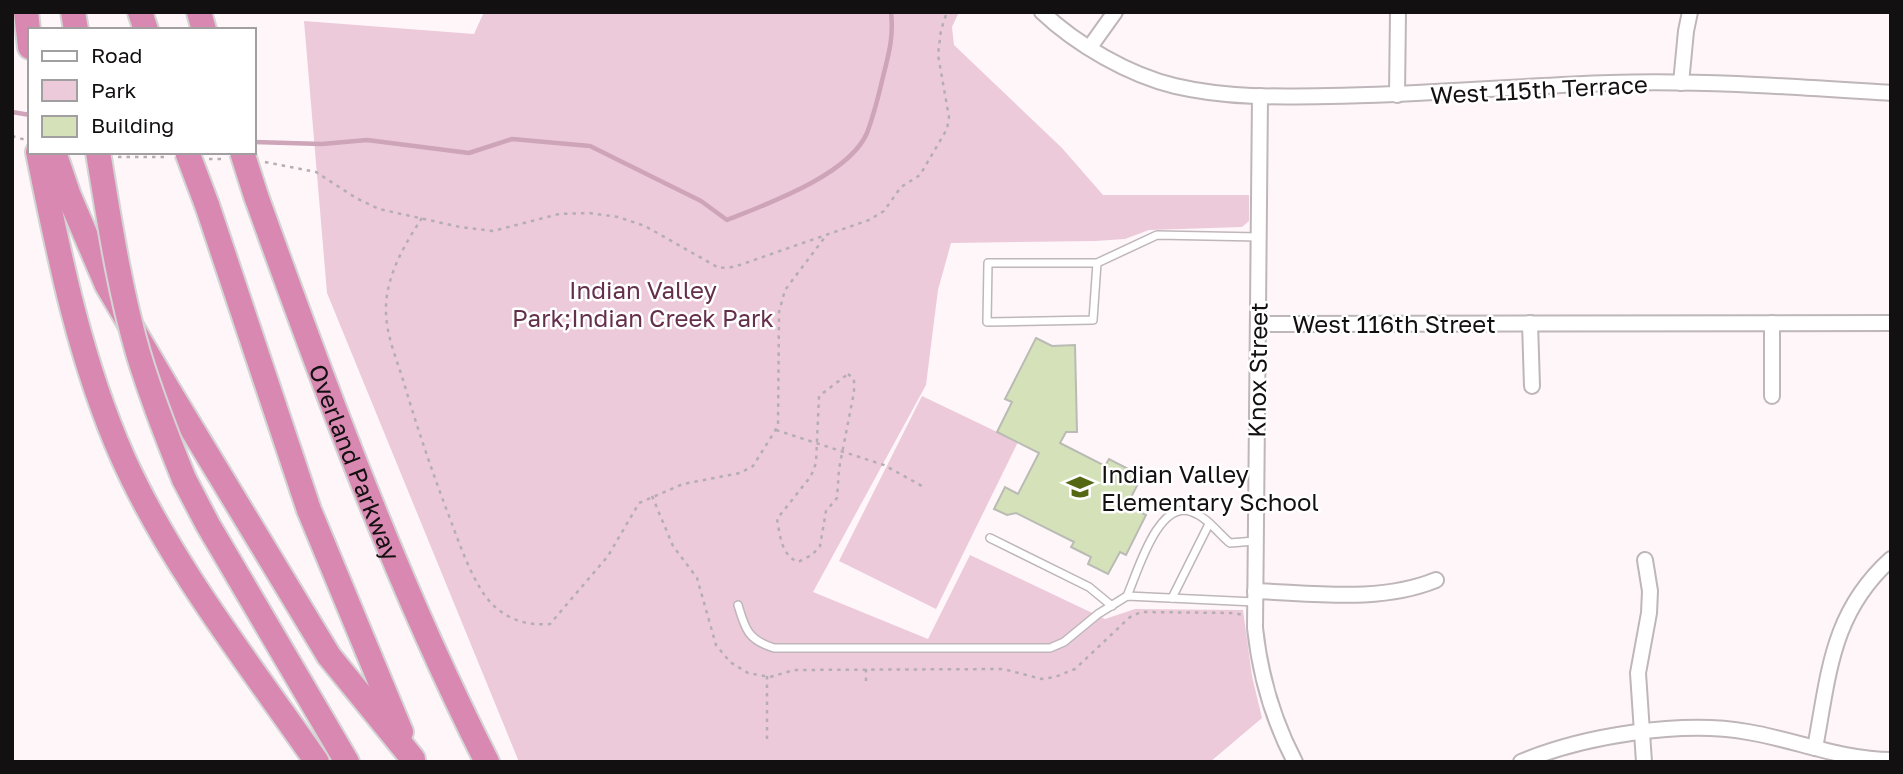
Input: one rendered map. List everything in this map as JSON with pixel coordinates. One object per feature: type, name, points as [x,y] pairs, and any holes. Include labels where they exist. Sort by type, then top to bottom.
[{"type":"highway","points":[[41,154],[86,358],[124,460],[176,556],[317,762]]},
{"type":"highway","points":[[43,154],[69,196],[107,285],[329,656],[414,761]]},
{"type":"highway","points":[[105,155],[123,295],[155,406],[184,479],[208,525],[347,762]]},
{"type":"highway","points":[[189,156],[309,510],[414,761]]},
{"type":"highway","name":"Overland Parkway","points":[[243,158],[315,361],[386,540],[451,690],[487,762]]},
{"type":"street","name":"West 115th Terrace","points":[[1042,12],[1119,66],[1173,86],[1212,93],[1260,96],[1397,95],[1611,83],[1765,85],[1891,93]]},
{"type":"street","points":[[1090,47],[1115,12]]},
{"type":"street","name":"West 115th Terrace","points":[[1397,95],[1398,12]]},
{"type":"street","name":"West 115th Terrace","points":[[1681,83],[1683,50],[1690,12]]},
{"type":"street","name":"Knox Street","points":[[1260,96],[1255,603],[1262,675],[1273,712],[1295,762]]},
{"type":"street","name":"West 116th Street","points":[[1530,323],[1532,386]]},
{"type":"street","points":[[1772,323],[1772,396]]},
{"type":"street","name":"West 116th Street","points":[[1258,324],[1891,323]]},
{"type":"street","points":[[1815,748],[1832,661],[1846,615],[1875,572],[1891,559]]},
{"type":"street","points":[[1644,762],[1638,673],[1649,613],[1650,592],[1645,560]]},
{"type":"street","points":[[1255,603],[1383,594],[1419,587],[1436,580]]},
{"type":"street","points":[[1521,762],[1576,743],[1642,733],[1716,728],[1747,732],[1856,758],[1891,760]]},
{"type":"lane","points":[[1097,263],[1093,320],[986,323],[988,263],[1097,263],[1157,235],[1259,237]]},
{"type":"lane","points":[[738,605],[746,629],[759,643],[774,648],[1050,648],[1064,642],[1127,596],[1153,534],[1169,514],[1184,509],[1204,518],[1230,543],[1255,541]]},
{"type":"lane","points":[[1172,598],[1209,524]]},
{"type":"lane","points":[[990,538],[1089,587],[1112,606]]},
{"type":"lane","points":[[1127,596],[1255,603]]},
{"type":"path","points":[[105,155],[243,158],[316,172],[368,204],[400,215],[493,231],[559,215],[589,213],[618,217],[645,226],[719,268],[734,267],[869,220],[884,211],[901,187],[920,175],[943,139],[949,117],[938,55],[947,12]]},
{"type":"path","points":[[12,136],[28,144]]},
{"type":"path","points":[[422,218],[401,253],[389,286],[386,311],[390,335],[425,454],[467,564],[491,603],[511,618],[532,626],[550,624],[608,556],[639,503],[683,484],[740,472],[753,466],[778,426],[779,312],[785,290],[827,235]]},
{"type":"path","points":[[848,374],[854,379],[854,392],[842,452],[836,498],[826,511],[820,546],[812,555],[798,562],[793,560],[781,544],[777,519],[811,476],[816,463],[819,396],[848,374]]},
{"type":"path","points":[[776,430],[884,465],[922,486]]},
{"type":"path","points":[[652,496],[673,546],[696,578],[716,645],[730,662],[748,673],[767,676],[794,670],[1003,668],[1042,679],[1055,677],[1074,668],[1130,617],[1141,612],[1234,613],[1255,603]]},
{"type":"path","points":[[866,669],[866,682]]},
{"type":"path","points":[[767,676],[768,742]]},
{"type":"green space","name":"Indian Valley Park;Indian Creek Park","points":[[484,12],[959,12],[952,27],[954,45],[1062,148],[1103,195],[1249,195],[1249,221],[1242,227],[1149,230],[1125,239],[1095,241],[951,243],[938,290],[926,385],[813,592],[928,639],[970,555],[1105,619],[1135,609],[1243,610],[1252,676],[1262,718],[1210,762],[519,762],[327,293],[304,21],[474,34]]},
{"type":"green space","points":[[922,396],[1018,442],[936,609],[839,561]]},
{"type":"building","name":"Indian Valley Elementary School","points":[[1036,338],[1052,346],[1075,345],[1077,432],[1066,432],[1060,443],[1105,466],[1109,459],[1142,476],[1127,505],[1146,515],[1126,555],[1120,552],[1108,574],[1088,564],[1091,557],[1071,547],[1074,542],[1016,513],[1007,515],[994,509],[1005,487],[1018,494],[1039,453],[997,432],[1012,402],[1005,399]]},
{"type":"waterway","points":[[256,142],[322,144],[367,140],[469,153],[512,139],[590,146],[701,201],[727,220],[763,206],[825,175],[857,148],[867,133],[880,87],[891,39],[891,12]]},
{"type":"waterway","points":[[12,112],[28,115]]},
{"type":"place","name":"Indian Valley Elementary School","points":[[1080,487]]}]
